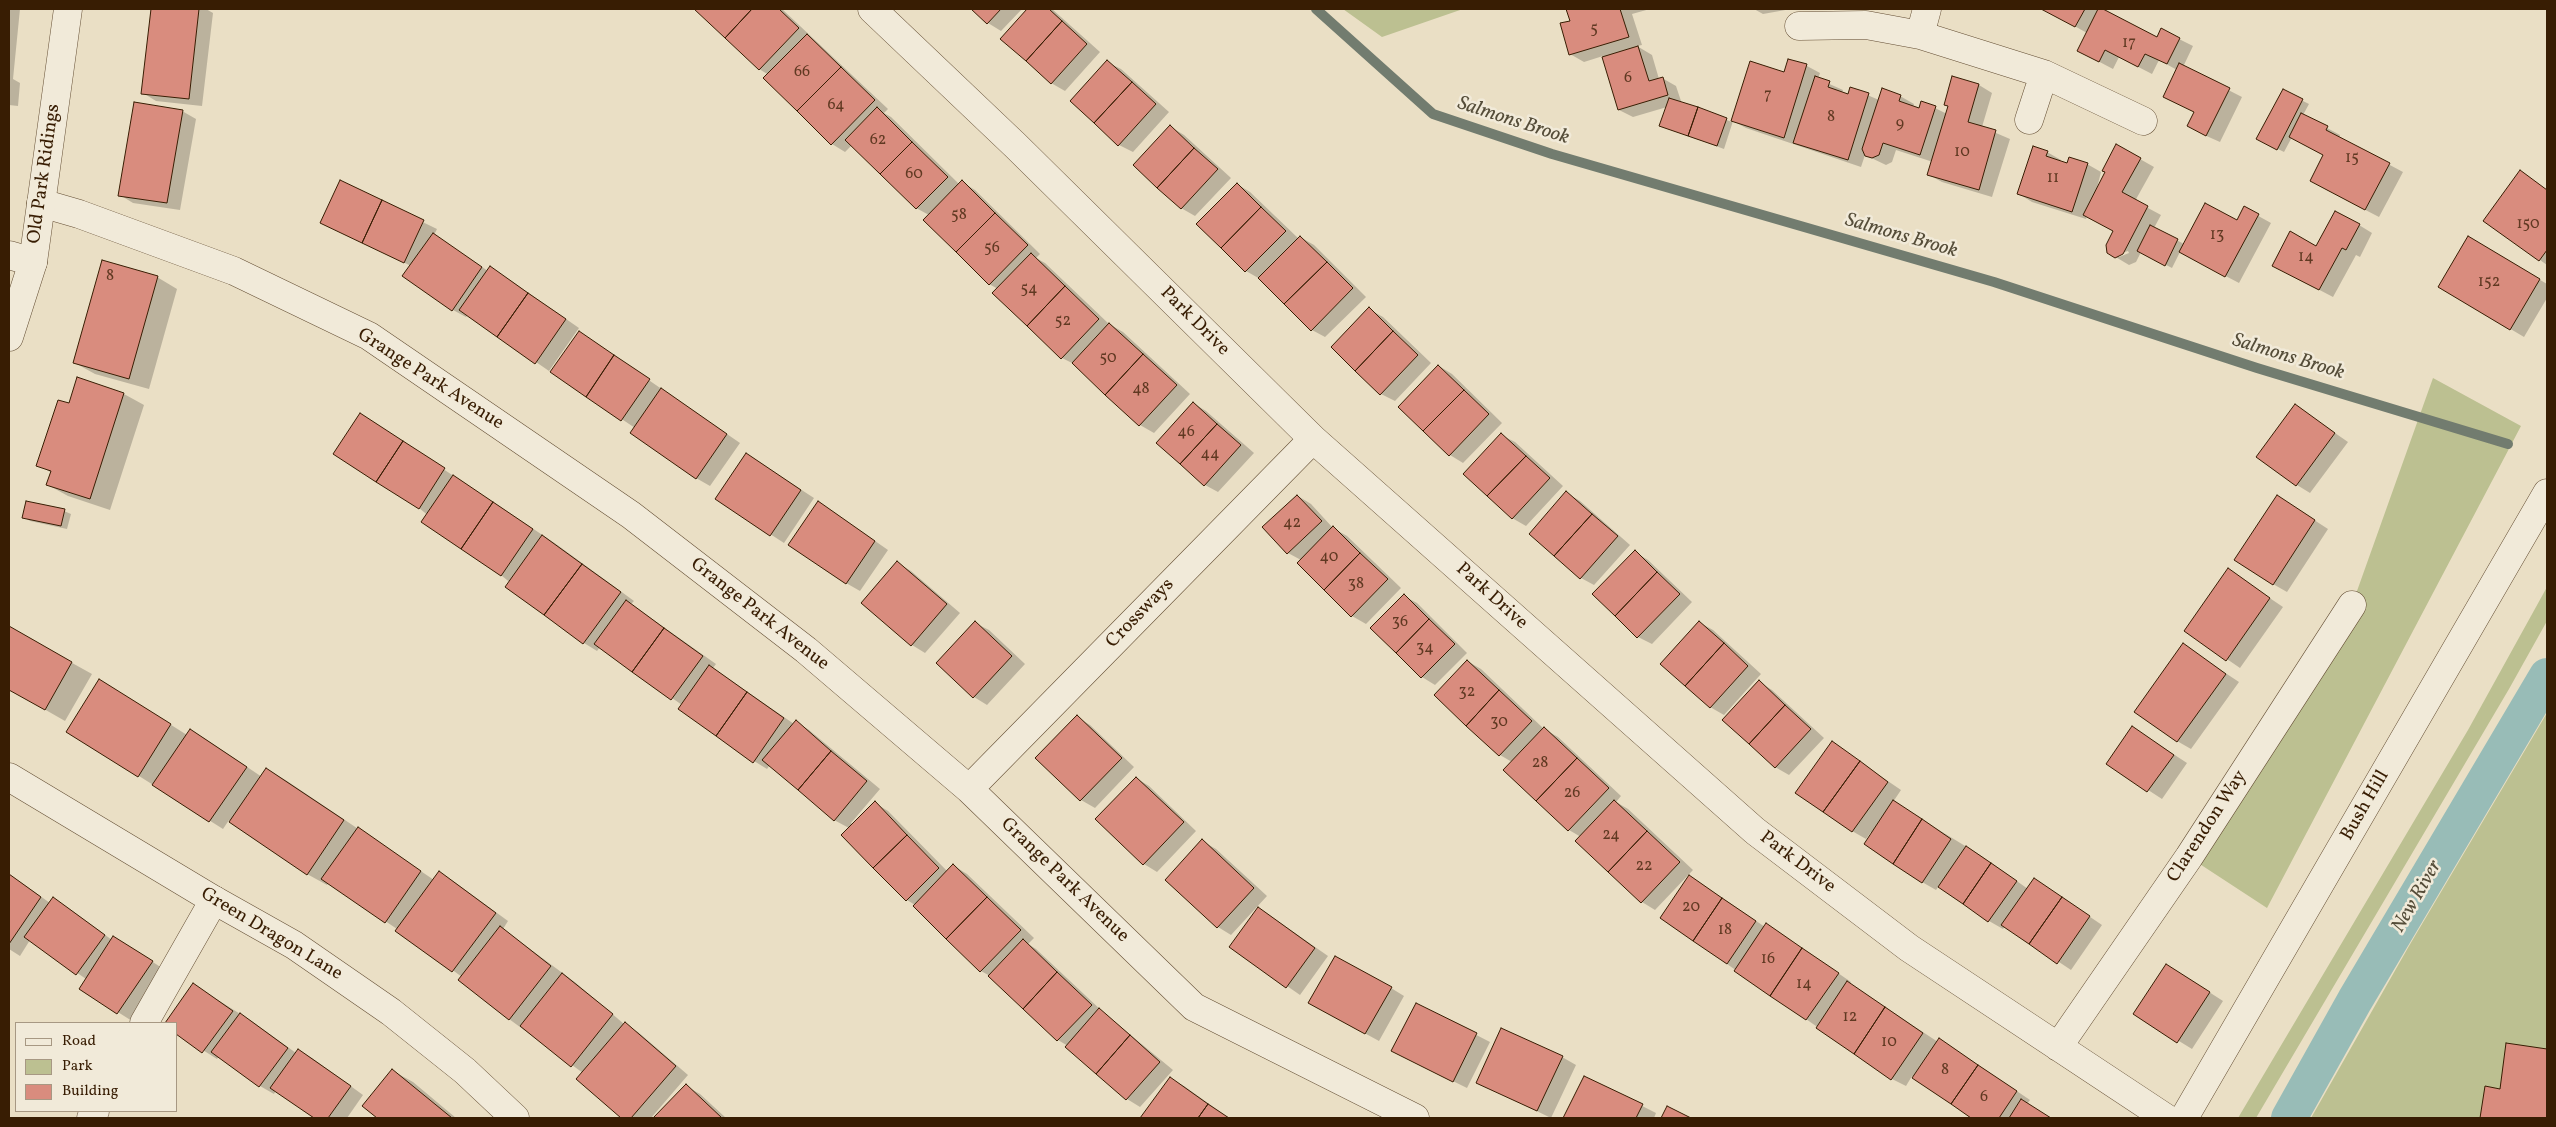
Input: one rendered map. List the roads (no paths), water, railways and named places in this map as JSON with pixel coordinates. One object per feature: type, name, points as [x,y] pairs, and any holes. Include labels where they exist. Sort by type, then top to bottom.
[{"type":"street","name":"Old Park Ridings","points":[[9,337],[21,258],[41,203],[68,9]]},
{"type":"street","name":"Park Drive","points":[[872,9],[1016,146],[1313,439],[1755,831],[1909,948],[2166,1118]]},
{"type":"street","points":[[1920,35],[1927,9]]},
{"type":"street","points":[[1799,26],[1866,25],[1920,35],[2044,74],[2143,121]]},
{"type":"street","points":[[2029,120],[2044,74]]},
{"type":"street","name":"Grange Park Avenue","points":[[41,203],[79,214],[234,271],[369,336],[631,515],[806,650],[969,789],[1194,1007],[1415,1118]]},
{"type":"street","name":"Crossways","points":[[969,789],[1313,439]]},
{"type":"street","name":"Bush Hill","points":[[2184,1118],[2547,493]]},
{"type":"street","name":"Clarendon Way","points":[[2058,1047],[2189,857],[2352,605]]},
{"type":"street","name":"Green Dragon Lane","points":[[9,776],[214,900],[294,945],[391,1012],[465,1071],[514,1118]]},
{"type":"street","points":[[145,1022],[214,900]]},
{"type":"waterway","name":"Salmons Brook","points":[[1316,9],[1433,114],[1552,154],[1994,282],[2257,368],[2508,444]]},
{"type":"waterway","name":"New River","points":[[2289,1118],[2355,1000],[2547,676]]}]
